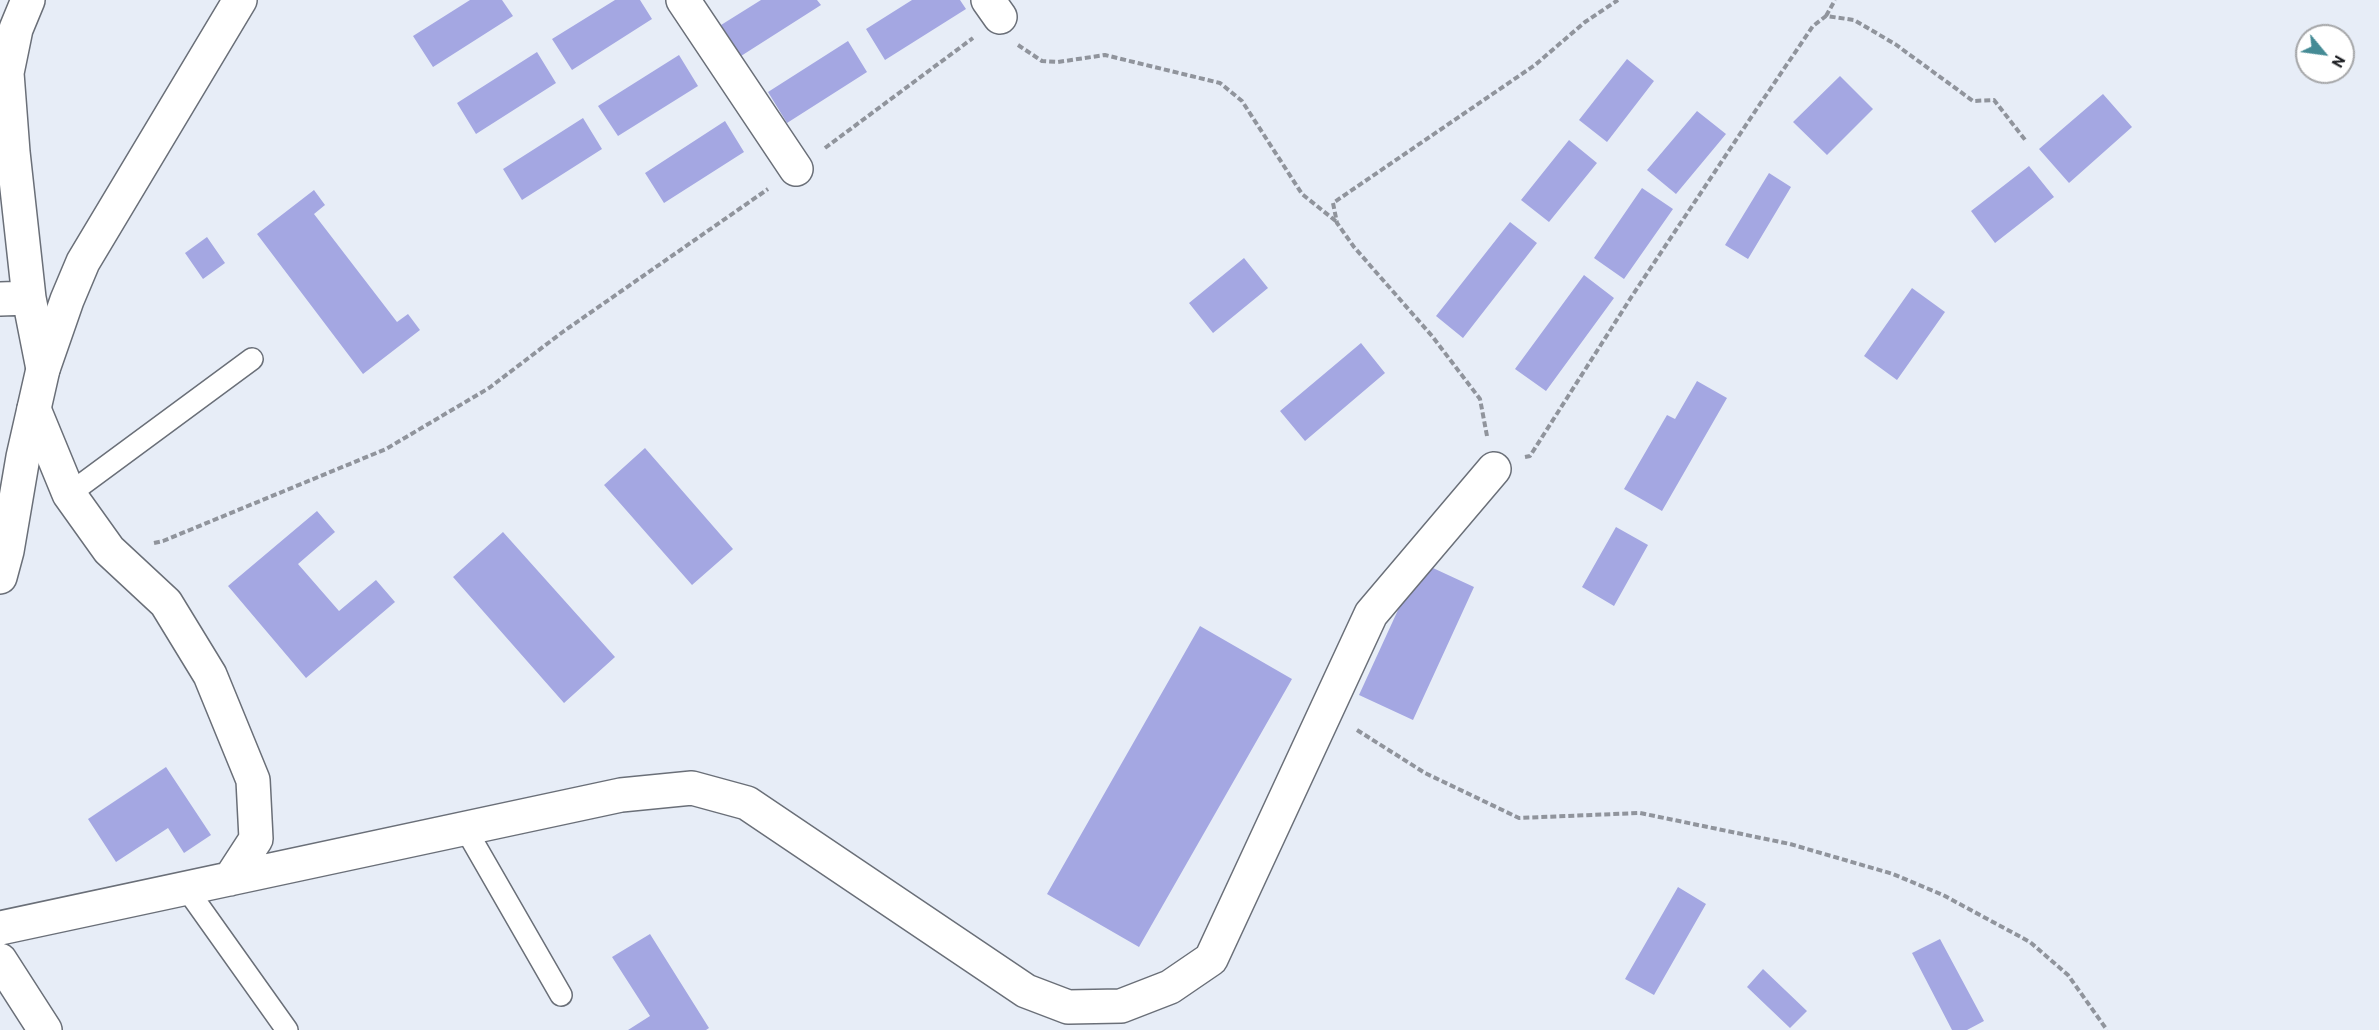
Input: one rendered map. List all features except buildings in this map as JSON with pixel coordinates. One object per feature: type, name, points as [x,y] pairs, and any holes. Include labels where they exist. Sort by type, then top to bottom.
[{"type":"street","points":[[28,0],[16,29],[7,73],[13,152],[14,299],[43,369]]},
{"type":"street","points":[[0,577],[43,369],[67,300],[83,262],[240,0]]},
{"type":"street","points":[[683,0],[796,169]]},
{"type":"street","points":[[34,409],[69,494],[109,550],[166,603],[210,675],[253,780],[256,838],[230,879]]},
{"type":"street","points":[[0,928],[621,795],[692,788],[747,803],[1026,991],[1068,1007],[1121,1006],[1170,987],[1211,959],[1371,614],[1494,469]]},
{"type":"street","points":[[0,960],[45,1030]]},
{"type":"lane","points":[[69,494],[252,359]]},
{"type":"lane","points":[[465,828],[561,995]]},
{"type":"lane","points":[[186,888],[287,1030]]},
{"type":"path","points":[[1337,223],[1333,203],[1535,65],[1585,22],[1618,0]]},
{"type":"path","points":[[109,550],[163,541],[386,449],[489,388],[564,331],[796,169],[994,9],[1012,39],[1023,50],[1042,61],[1058,62],[1105,55],[1220,83],[1242,101],[1302,194],[1337,223],[1354,247],[1432,336],[1479,399],[1494,469],[1530,456],[1632,296],[1756,110],[1813,26],[1826,16],[1835,0]]},
{"type":"path","points":[[1826,16],[1854,20],[1895,44],[1973,101],[1994,100],[2026,141]]},
{"type":"path","points":[[1326,711],[1425,773],[1519,818],[1640,813],[1791,844],[1893,874],[1944,895],[2031,942],[2068,975],[2107,1030]]}]
